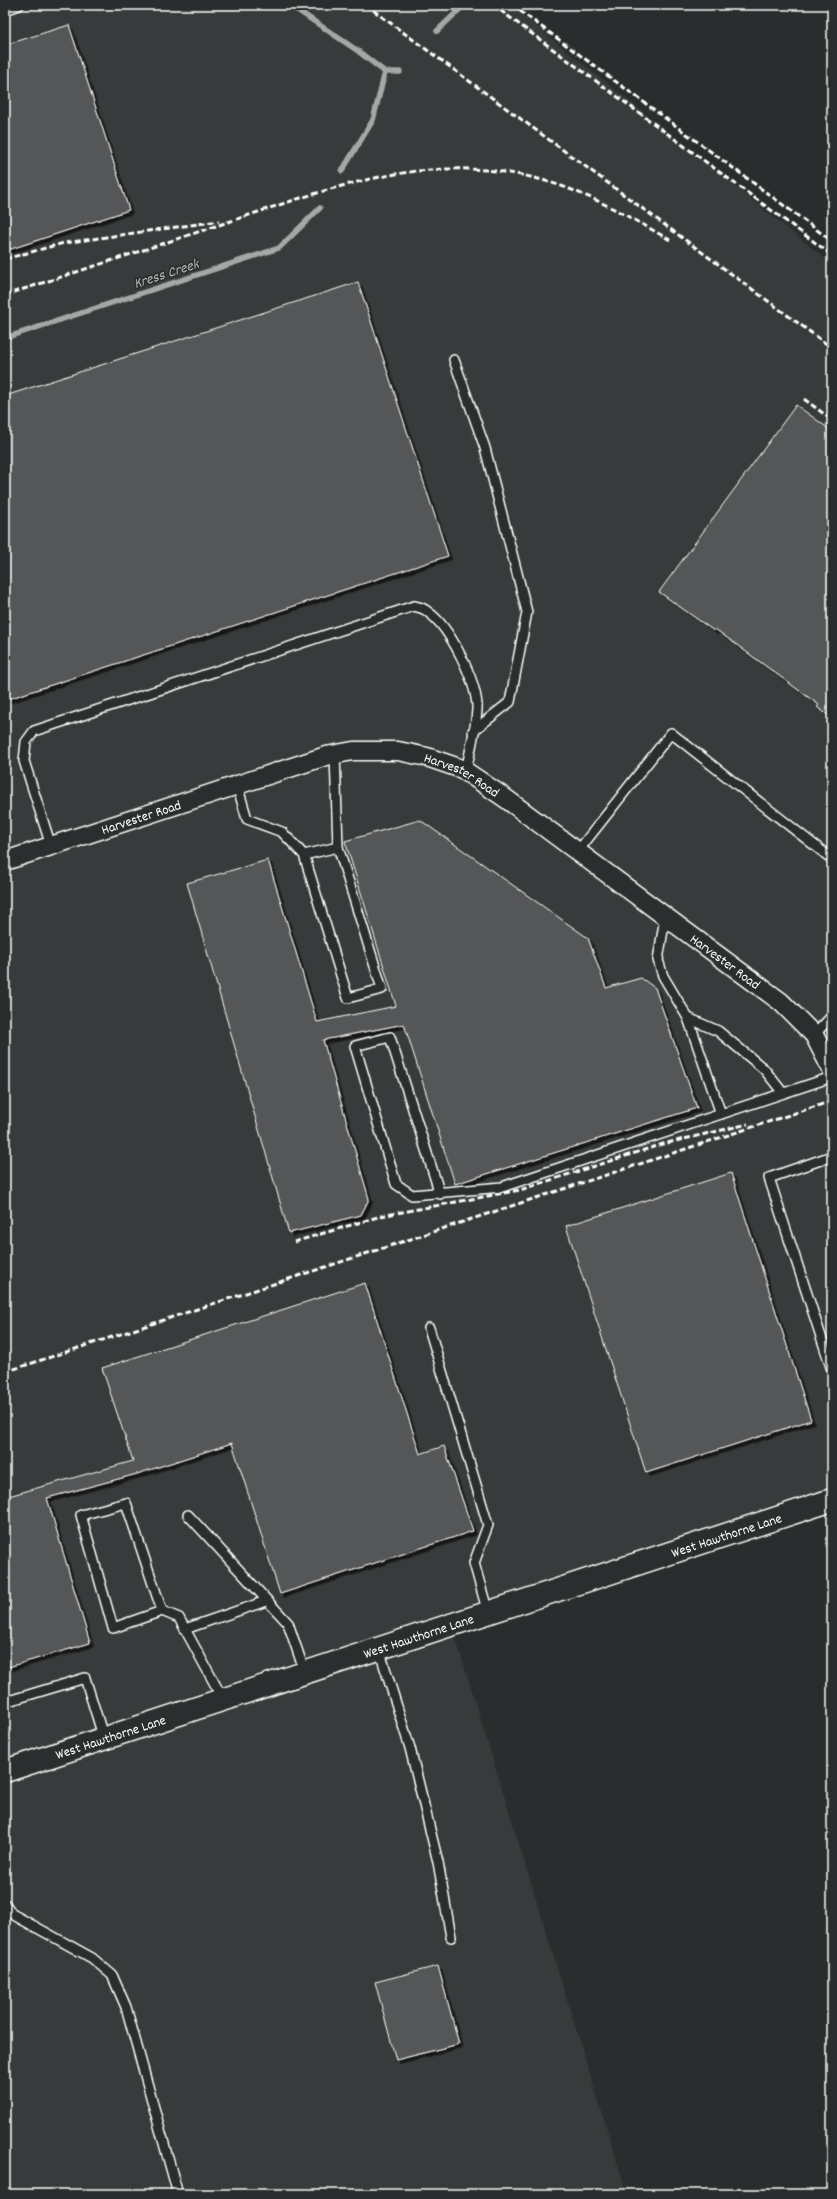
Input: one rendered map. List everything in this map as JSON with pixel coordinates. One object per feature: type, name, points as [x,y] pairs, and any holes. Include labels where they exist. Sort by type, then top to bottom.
[{"type":"street","name":"Harvester Road","points":[[5,861],[335,754],[369,750],[398,751],[427,757],[466,772],[578,851],[665,918],[782,1002],[814,1035],[832,1070]]},
{"type":"street","name":"West Hawthorne Lane","points":[[5,1771],[832,1500]]},
{"type":"lane","points":[[5,10],[19,5]]},
{"type":"lane","points":[[454,360],[485,448],[527,612],[510,702],[473,731]]},
{"type":"lane","points":[[51,846],[24,761],[26,742],[34,731],[414,606],[428,611],[459,650],[477,706],[466,772]]},
{"type":"lane","points":[[578,851],[671,733],[832,859]]},
{"type":"lane","points":[[237,785],[247,819],[282,832],[304,855],[348,998],[382,989],[338,847],[335,754]]},
{"type":"lane","points":[[304,855],[338,847]]},
{"type":"lane","points":[[665,918],[658,960],[663,976],[688,1018],[720,1114]]},
{"type":"lane","points":[[814,1035],[832,1016]]},
{"type":"lane","points":[[688,1018],[718,1031],[764,1069],[783,1093]]},
{"type":"lane","points":[[440,1194],[390,1037],[354,1046],[396,1184],[412,1195],[440,1194],[502,1187],[832,1077]]},
{"type":"lane","points":[[832,1156],[769,1178],[832,1370]]},
{"type":"lane","points":[[429,1328],[488,1525],[474,1563],[488,1613]]},
{"type":"lane","points":[[162,1611],[126,1503],[81,1515],[113,1628],[162,1611],[179,1618],[224,1700]]},
{"type":"lane","points":[[188,1515],[288,1623],[305,1673]]},
{"type":"lane","points":[[185,1629],[266,1601]]},
{"type":"lane","points":[[378,1649],[410,1748],[438,1862],[451,1937]]},
{"type":"lane","points":[[5,1702],[85,1678],[104,1738]]},
{"type":"lane","points":[[5,1904],[12,1914],[92,1958],[112,1975],[126,2007],[178,2194]]},
{"type":"shaded area","points":[[5,5],[510,5],[832,264],[832,1508],[454,1633],[627,2194],[5,2194]]},
{"type":"building","points":[[69,25],[129,210],[5,251],[5,45]]},
{"type":"building","points":[[358,282],[448,556],[5,700],[5,396]]},
{"type":"building","points":[[796,405],[832,431],[832,718],[817,707],[819,705],[715,629],[714,631],[659,592]]},
{"type":"building","points":[[420,820],[588,938],[606,988],[641,978],[655,988],[697,1108],[455,1184],[404,1024],[323,1040],[369,1199],[361,1215],[289,1233],[187,883],[268,860],[317,1022],[396,1006],[345,841]]},
{"type":"building","points":[[731,1173],[811,1420],[646,1473],[566,1226]]},
{"type":"building","points":[[365,1283],[420,1454],[444,1446],[473,1531],[280,1594],[232,1443],[137,1474],[47,1498],[90,1643],[5,1668],[5,1497],[133,1461],[102,1368]]},
{"type":"building","points":[[438,1966],[459,2044],[396,2060],[375,1982]]},
{"type":"waterway","points":[[290,5],[358,51],[385,72]]},
{"type":"waterway","name":"Kress Creek","points":[[437,31],[460,9]]},
{"type":"waterway","name":"Kress Creek","points":[[385,72],[400,72]]},
{"type":"waterway","name":"Kress Creek","points":[[342,171],[373,120],[385,72]]},
{"type":"waterway","name":"Kress Creek","points":[[5,338],[279,248],[320,208]]},
{"type":"railway","points":[[366,5],[832,348]]},
{"type":"railway","points":[[493,5],[832,255]]},
{"type":"railway","points":[[512,5],[832,241]]},
{"type":"railway","points":[[5,295],[330,189],[403,173],[440,169],[477,169],[516,174],[557,185],[615,209],[670,240]]},
{"type":"railway","points":[[5,259],[64,243],[219,221]]},
{"type":"railway","points":[[804,399],[832,420]]},
{"type":"railway","points":[[5,1372],[832,1101]]},
{"type":"railway","points":[[294,1242],[381,1216],[520,1190],[663,1144],[748,1124]]}]
